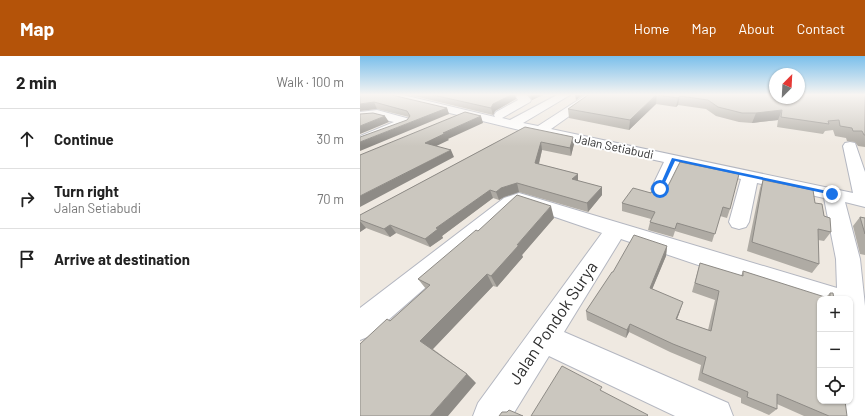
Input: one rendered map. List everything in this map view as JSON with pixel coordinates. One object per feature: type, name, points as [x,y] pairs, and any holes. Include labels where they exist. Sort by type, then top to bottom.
[{"type":"street","points":[[390,117],[400,112]]},
{"type":"street","name":"Jalan Setiabudi","points":[[458,112],[865,201]]},
{"type":"street","points":[[492,120],[506,112]]},
{"type":"street","points":[[525,127],[544,112]]},
{"type":"street","points":[[503,139],[558,112]]},
{"type":"street","points":[[360,116],[377,114],[406,122],[360,141]]},
{"type":"street","points":[[442,124],[464,114]]},
{"type":"street","points":[[859,150],[865,201]]},
{"type":"street","points":[[660,189],[674,159]]},
{"type":"street","points":[[739,222],[750,176]]},
{"type":"street","points":[[832,194],[848,259],[845,296]]},
{"type":"street","points":[[360,326],[515,200],[526,200],[826,296]]},
{"type":"street","name":"Jalan Pondok Surya","points":[[491,416],[616,230]]},
{"type":"street","points":[[849,332],[862,416]]},
{"type":"street","points":[[544,338],[715,416]]},
{"type":"building","points":[[407,112],[437,112],[360,142],[360,137],[407,120],[410,116]]},
{"type":"building","points":[[465,112],[481,116],[425,143],[451,150],[360,196],[360,155]]},
{"type":"building","points":[[584,112],[639,112],[630,120]]},
{"type":"building","points":[[737,112],[766,112],[742,113]]},
{"type":"building","points":[[782,112],[865,112],[865,135],[862,131],[853,131],[852,128],[840,126],[839,120],[828,121],[829,124],[781,117]]},
{"type":"building","points":[[373,113],[385,116],[360,126],[360,114]]},
{"type":"building","points":[[525,127],[573,137],[570,148],[541,142],[535,163],[578,174],[572,179],[602,187],[587,203],[517,183],[501,188],[496,192],[490,190],[436,228],[438,229],[425,239],[390,225],[384,229],[360,220],[360,215]]},
{"type":"building","points":[[680,162],[739,174],[730,209],[723,207],[715,234],[677,223],[675,229],[650,222],[655,212],[622,203],[633,188],[651,193],[655,186],[668,186]]},
{"type":"building","points":[[763,180],[813,190],[815,203],[822,204],[824,216],[830,218],[831,232],[818,229],[819,264],[752,242]]},
{"type":"building","points":[[517,195],[551,206],[491,276],[487,274],[420,341],[467,374],[430,416],[360,416],[360,344],[387,319],[390,321],[430,285],[418,279],[476,230],[478,231]]},
{"type":"building","points":[[860,217],[865,218],[865,234]]},
{"type":"building","points":[[634,235],[667,246],[650,288],[683,302],[676,319],[711,331],[719,291],[695,283],[700,263],[743,276],[743,271],[822,296],[817,296],[817,404],[845,404],[847,416],[829,416],[777,394],[777,409],[747,397],[748,392],[702,373],[706,357],[673,344],[630,324],[627,330],[586,311],[613,272]]},
{"type":"building","points":[[562,366],[602,387],[600,390],[648,415],[531,416]]},
{"type":"building","points":[[509,410],[523,416],[499,416],[502,412],[507,412]]},
{"type":"route","points":[[660,189],[674,159],[832,194]]}]
